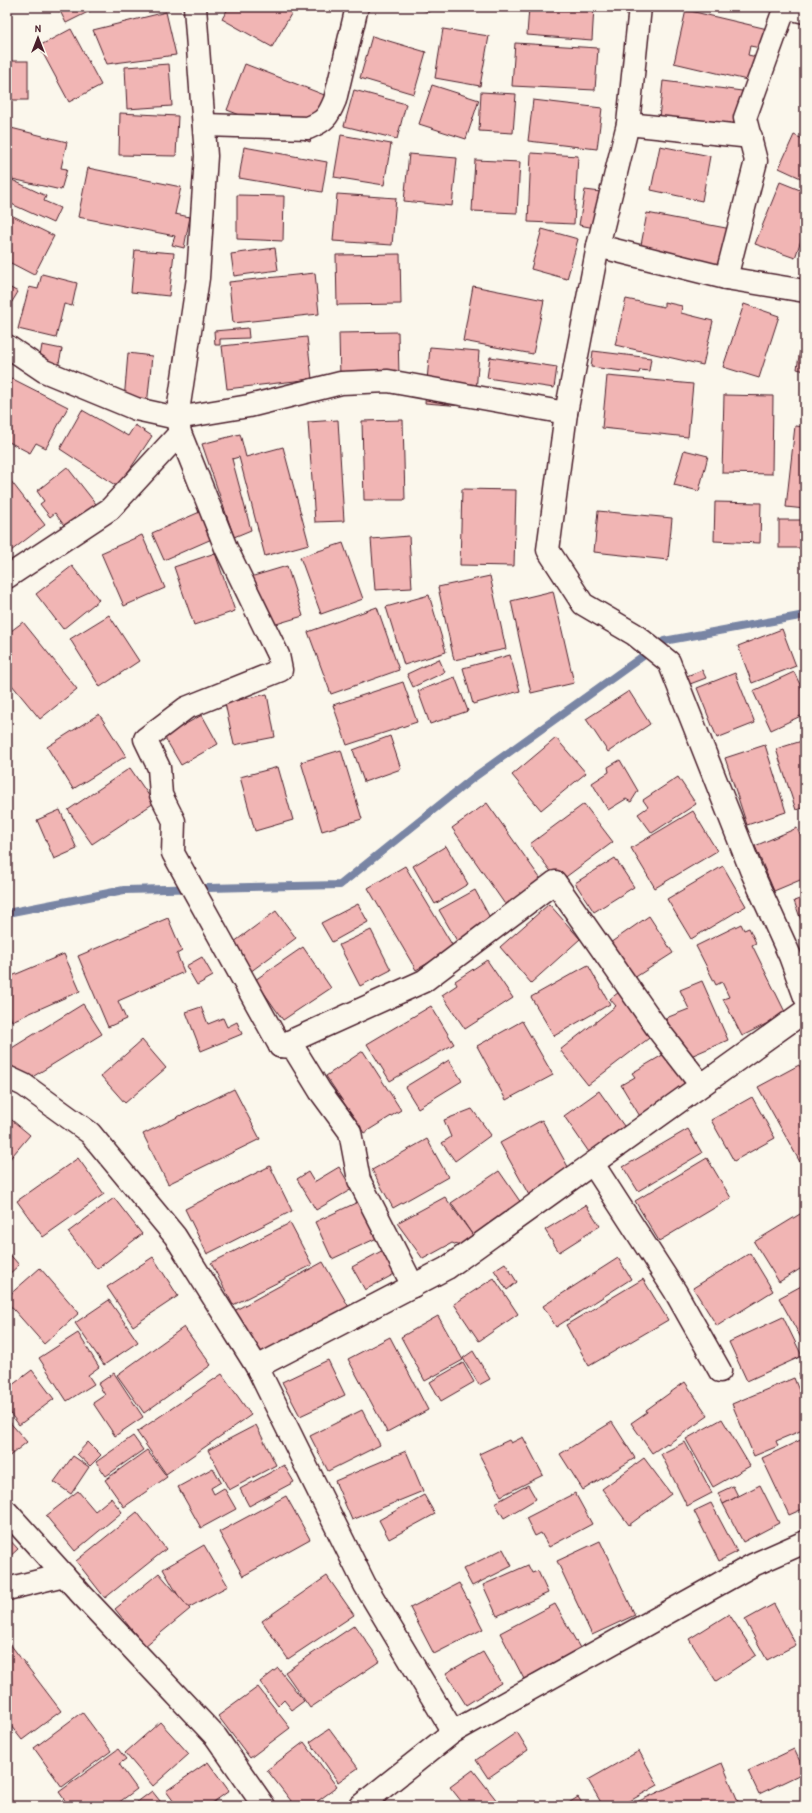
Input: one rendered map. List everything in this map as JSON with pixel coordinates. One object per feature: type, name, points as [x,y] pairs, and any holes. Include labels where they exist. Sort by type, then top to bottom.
[{"type":"street","points":[[195,7],[206,156],[198,278],[179,426],[226,548],[278,655],[281,670],[186,708],[145,738],[159,768],[161,795],[174,821],[173,853],[280,1046]]},
{"type":"street","points":[[204,125],[308,128],[320,123],[329,115],[335,100],[357,7]]},
{"type":"street","points":[[640,7],[628,124],[598,246],[566,413],[548,550],[583,604],[634,634],[668,662],[751,870],[797,954],[805,997]]},
{"type":"street","points":[[726,278],[756,161],[745,118],[785,7],[805,12]]},
{"type":"street","points":[[628,124],[750,137]]},
{"type":"street","points":[[598,246],[726,278],[805,290]]},
{"type":"street","points":[[7,346],[44,371],[179,426]]},
{"type":"street","points":[[7,577],[110,509],[179,426],[249,406],[341,383],[388,381],[566,413]]},
{"type":"street","points":[[280,1046],[424,981],[554,882],[659,1031],[701,1085]]},
{"type":"street","points":[[257,1367],[447,1268],[805,1011]]},
{"type":"street","points":[[280,1046],[293,1047],[320,1091],[350,1132],[359,1180],[413,1286]]},
{"type":"street","points":[[7,1077],[24,1085],[90,1133],[175,1236],[257,1367],[365,1585],[453,1732]]},
{"type":"street","points":[[593,1164],[675,1291],[720,1370]]},
{"type":"street","points":[[7,1512],[216,1737],[264,1806]]},
{"type":"street","points":[[360,1806],[453,1732],[753,1564],[805,1542]]},
{"type":"street","points":[[7,1590],[64,1575]]},
{"type":"building","points":[[58,7],[98,7],[66,23]]},
{"type":"building","points":[[229,7],[295,7],[272,47],[222,19]]},
{"type":"building","points":[[416,7],[431,7],[429,12]]},
{"type":"building","points":[[529,7],[594,7],[592,40],[527,35]]},
{"type":"building","points":[[686,10],[776,31],[771,50],[750,46],[748,55],[770,60],[764,84],[674,63]]},
{"type":"building","points":[[166,12],[176,55],[107,64],[93,30]]},
{"type":"building","points":[[71,29],[101,85],[69,102],[39,46]]},
{"type":"building","points":[[443,29],[489,36],[480,86],[435,78]]},
{"type":"building","points":[[372,36],[426,52],[414,94],[360,78]]},
{"type":"building","points":[[515,43],[598,48],[595,90],[512,86]]},
{"type":"building","points":[[7,61],[28,61],[28,100],[7,100]]},
{"type":"building","points":[[169,64],[172,106],[127,109],[125,67]]},
{"type":"building","points":[[245,64],[327,96],[310,142],[227,110]]},
{"type":"building","points":[[663,81],[742,91],[737,136],[658,127]]},
{"type":"building","points":[[432,85],[479,100],[466,139],[419,124]]},
{"type":"building","points":[[354,90],[406,104],[397,139],[344,126]]},
{"type":"building","points":[[481,92],[516,94],[513,133],[479,131]]},
{"type":"building","points":[[533,100],[602,108],[597,149],[528,141]]},
{"type":"building","points":[[120,113],[178,116],[176,156],[119,155]]},
{"type":"building","points":[[7,127],[67,142],[61,168],[67,169],[61,190],[12,179],[46,196],[44,201],[60,208],[53,223],[7,202]]},
{"type":"building","points":[[341,135],[391,144],[384,185],[334,177]]},
{"type":"building","points":[[794,135],[805,140],[805,180],[779,168]]},
{"type":"building","points":[[660,146],[710,156],[702,201],[651,190]]},
{"type":"building","points":[[244,147],[327,162],[322,192],[239,178]]},
{"type":"building","points":[[531,153],[578,156],[574,224],[528,222]]},
{"type":"building","points":[[409,154],[457,158],[452,206],[404,201]]},
{"type":"building","points":[[475,160],[520,162],[517,213],[472,211]]},
{"type":"building","points":[[88,168],[181,187],[175,214],[190,217],[184,248],[172,245],[175,236],[78,217]]},
{"type":"building","points":[[780,182],[805,192],[805,228],[795,258],[755,244]]},
{"type":"building","points":[[585,190],[601,192],[595,228],[579,225]]},
{"type":"building","points":[[337,194],[396,198],[392,245],[333,241]]},
{"type":"building","points":[[237,195],[284,196],[283,241],[237,239]]},
{"type":"building","points":[[7,213],[54,236],[34,275],[7,261]]},
{"type":"building","points":[[647,213],[731,229],[723,273],[639,256]]},
{"type":"building","points":[[542,229],[578,239],[567,279],[531,269]]},
{"type":"building","points":[[275,248],[278,270],[234,276],[231,254]]},
{"type":"building","points":[[135,250],[174,253],[169,296],[131,292]]},
{"type":"building","points":[[400,254],[401,304],[337,305],[336,255]]},
{"type":"building","points":[[315,273],[319,314],[233,323],[229,282]]},
{"type":"building","points":[[42,274],[77,283],[72,306],[64,304],[56,338],[18,329],[29,287],[38,289]]},
{"type":"building","points":[[7,286],[18,292],[7,310]]},
{"type":"building","points":[[473,286],[544,300],[533,354],[463,341]]},
{"type":"building","points":[[626,299],[664,307],[664,302],[682,306],[681,313],[713,321],[703,365],[615,345]]},
{"type":"building","points":[[744,304],[779,316],[759,378],[723,367]]},
{"type":"building","points":[[248,328],[249,338],[220,339],[220,345],[215,345],[214,331]]},
{"type":"building","points":[[398,332],[399,377],[340,378],[339,333]]},
{"type":"building","points":[[802,336],[805,336],[805,371],[797,369]]},
{"type":"building","points":[[307,337],[312,379],[227,389],[222,346]]},
{"type":"building","points":[[42,345],[62,349],[57,372],[38,368]]},
{"type":"building","points":[[430,347],[479,351],[475,407],[425,403]]},
{"type":"building","points":[[593,351],[651,358],[649,371],[640,370],[639,373],[591,367]]},
{"type":"building","points":[[128,353],[152,356],[147,406],[124,401]]},
{"type":"building","points":[[490,357],[557,367],[554,388],[487,378]]},
{"type":"building","points":[[7,376],[68,407],[46,448],[36,443],[30,453],[7,441]]},
{"type":"building","points":[[607,376],[693,384],[688,437],[602,428]]},
{"type":"building","points":[[724,395],[773,396],[772,474],[722,473]]},
{"type":"building","points":[[82,410],[128,436],[135,425],[152,436],[118,487],[60,449]]},
{"type":"building","points":[[338,420],[344,521],[315,522],[308,422]]},
{"type":"building","points":[[403,420],[405,500],[364,500],[362,421]]},
{"type":"building","points":[[795,426],[805,427],[805,509],[786,507]]},
{"type":"building","points":[[240,434],[246,457],[283,447],[309,544],[265,556],[239,457],[232,459],[251,530],[234,537],[202,444]]},
{"type":"building","points":[[684,450],[708,456],[699,491],[674,485]]},
{"type":"building","points":[[67,467],[96,504],[66,528],[55,513],[50,517],[40,504],[44,501],[37,491]]},
{"type":"building","points":[[7,476],[45,525],[7,554]]},
{"type":"building","points":[[462,489],[516,490],[514,566],[460,565]]},
{"type":"building","points":[[715,502],[761,503],[760,543],[714,541]]},
{"type":"building","points":[[202,511],[214,538],[164,560],[152,533]]},
{"type":"building","points":[[598,511],[672,518],[668,560],[594,552]]},
{"type":"building","points":[[779,520],[805,520],[805,548],[779,548]]},
{"type":"building","points":[[142,535],[165,588],[124,606],[101,553]]},
{"type":"building","points":[[409,536],[412,588],[375,590],[371,539]]},
{"type":"building","points":[[343,543],[363,599],[321,614],[300,557]]},
{"type":"building","points":[[215,553],[235,611],[194,625],[174,567]]},
{"type":"building","points":[[72,566],[99,600],[63,629],[36,594]]},
{"type":"building","points":[[287,566],[303,616],[263,628],[247,578]]},
{"type":"building","points":[[490,576],[506,649],[454,660],[438,587]]},
{"type":"building","points":[[553,591],[574,683],[531,693],[511,601]]},
{"type":"building","points":[[429,595],[446,652],[404,665],[386,607]]},
{"type":"building","points":[[377,607],[399,670],[331,694],[308,632]]},
{"type":"building","points":[[109,615],[139,661],[100,687],[70,639]]},
{"type":"building","points":[[23,622],[77,689],[40,719],[7,679],[7,634]]},
{"type":"building","points":[[782,629],[796,666],[752,683],[738,646]]},
{"type":"building","points":[[510,655],[520,691],[473,704],[463,668]]},
{"type":"building","points":[[439,659],[445,672],[413,687],[407,674]]},
{"type":"building","points":[[702,670],[706,678],[690,684],[692,689],[684,692],[679,679]]},
{"type":"building","points":[[794,672],[805,695],[805,714],[771,730],[753,691]]},
{"type":"building","points":[[735,673],[755,723],[717,738],[697,688]]},
{"type":"building","points":[[455,677],[468,711],[430,724],[418,691]]},
{"type":"building","points":[[403,682],[417,722],[347,745],[333,705]]},
{"type":"building","points":[[629,691],[650,724],[608,752],[586,719]]},
{"type":"building","points":[[267,694],[275,737],[234,745],[225,703]]},
{"type":"building","points":[[99,714],[126,756],[73,789],[47,747]]},
{"type":"building","points":[[202,715],[218,744],[181,765],[164,736]]},
{"type":"building","points":[[390,736],[401,769],[364,782],[353,750]]},
{"type":"building","points":[[556,738],[586,773],[541,810],[512,775]]},
{"type":"building","points":[[805,740],[805,807],[796,810],[776,749]]},
{"type":"building","points":[[765,745],[786,812],[747,825],[725,758]]},
{"type":"building","points":[[341,750],[362,819],[322,831],[301,762]]},
{"type":"building","points":[[620,760],[638,791],[631,802],[626,799],[608,810],[592,783],[609,772],[608,767]]},
{"type":"building","points":[[278,767],[293,820],[255,831],[240,777]]},
{"type":"building","points":[[130,768],[154,803],[92,844],[68,810]]},
{"type":"building","points":[[678,777],[696,804],[652,833],[638,814],[648,807],[643,800]]},
{"type":"building","points":[[487,803],[545,885],[509,910],[452,828]]},
{"type":"building","points":[[584,804],[613,842],[559,882],[530,844]]},
{"type":"building","points":[[60,810],[77,849],[54,859],[37,820]]},
{"type":"building","points":[[693,811],[717,851],[655,888],[631,848]]},
{"type":"building","points":[[797,828],[805,846],[805,878],[774,891],[755,846]]},
{"type":"building","points":[[446,846],[468,884],[435,904],[413,866]]},
{"type":"building","points":[[615,858],[634,887],[594,912],[575,883]]},
{"type":"building","points":[[405,866],[454,948],[416,970],[368,888]]},
{"type":"building","points":[[723,866],[746,906],[691,939],[667,899]]},
{"type":"building","points":[[475,890],[495,927],[460,946],[439,910]]},
{"type":"building","points":[[805,897],[805,931],[794,901]]},
{"type":"building","points":[[358,904],[368,922],[332,942],[321,923]]},
{"type":"building","points":[[549,904],[580,939],[531,983],[500,947]]},
{"type":"building","points":[[276,911],[296,938],[250,972],[230,945]]},
{"type":"building","points":[[649,916],[673,953],[634,978],[610,943]]},
{"type":"building","points":[[168,918],[182,951],[177,954],[184,972],[118,1001],[126,1019],[108,1027],[78,956]]},
{"type":"building","points":[[741,924],[744,930],[749,928],[756,943],[752,945],[786,1014],[742,1036],[723,999],[729,997],[722,982],[716,985],[696,946]]},
{"type":"building","points":[[371,930],[391,970],[360,986],[339,945]]},
{"type":"building","points":[[303,947],[331,988],[283,1020],[255,980]]},
{"type":"building","points":[[64,954],[80,991],[12,1021],[7,1010],[7,978]]},
{"type":"building","points":[[202,957],[213,976],[197,985],[186,966]]},
{"type":"building","points":[[487,960],[513,998],[465,1029],[442,995],[457,985],[455,981]]},
{"type":"building","points":[[588,965],[610,1004],[554,1036],[531,997]]},
{"type":"building","points":[[702,981],[728,1040],[684,1059],[666,1018],[689,1009],[680,990]]},
{"type":"building","points":[[623,989],[657,1032],[588,1085],[560,1050],[616,1006],[610,999]]},
{"type":"building","points":[[83,1004],[102,1034],[21,1084],[7,1062],[7,1051]]},
{"type":"building","points":[[431,1006],[454,1044],[390,1081],[367,1044]]},
{"type":"building","points":[[201,1007],[208,1024],[223,1018],[227,1027],[237,1022],[242,1034],[201,1051],[186,1012]]},
{"type":"building","points":[[522,1021],[553,1075],[506,1100],[477,1046]]},
{"type":"building","points":[[142,1040],[166,1068],[125,1103],[101,1076]]},
{"type":"building","points":[[363,1051],[401,1110],[364,1133],[326,1076]]},
{"type":"building","points":[[666,1053],[688,1089],[641,1118],[621,1085],[635,1077],[632,1073]]},
{"type":"building","points":[[449,1060],[462,1081],[418,1108],[405,1087]]},
{"type":"building","points":[[799,1065],[805,1076],[805,1171],[758,1087]]},
{"type":"building","points":[[234,1089],[260,1139],[168,1184],[143,1134]]},
{"type":"building","points":[[599,1091],[629,1133],[593,1158],[564,1116]]},
{"type":"building","points":[[752,1097],[775,1138],[734,1161],[711,1120]]},
{"type":"building","points":[[472,1109],[491,1135],[455,1161],[442,1143],[451,1137],[444,1120]]},
{"type":"building","points":[[7,1116],[30,1135],[7,1162]]},
{"type":"building","points":[[542,1120],[572,1174],[530,1197],[500,1143]]},
{"type":"building","points":[[688,1129],[702,1153],[638,1191],[623,1167]]},
{"type":"building","points":[[427,1139],[448,1177],[393,1208],[372,1170]]},
{"type":"building","points":[[78,1158],[104,1194],[43,1237],[17,1201]]},
{"type":"building","points":[[707,1158],[731,1198],[659,1241],[635,1201]]},
{"type":"building","points":[[270,1166],[292,1211],[207,1254],[185,1209]]},
{"type":"building","points":[[339,1167],[352,1189],[316,1210],[297,1179],[308,1172],[314,1182]]},
{"type":"building","points":[[499,1171],[526,1210],[478,1243],[451,1203]]},
{"type":"building","points":[[445,1197],[474,1237],[462,1247],[452,1243],[423,1259],[397,1223]]},
{"type":"building","points":[[114,1198],[142,1234],[97,1269],[68,1232]]},
{"type":"building","points":[[360,1201],[377,1238],[332,1259],[315,1222]]},
{"type":"building","points":[[586,1205],[600,1226],[559,1252],[545,1230]]},
{"type":"building","points":[[805,1211],[805,1266],[779,1282],[754,1242]]},
{"type":"building","points":[[290,1223],[312,1265],[233,1305],[211,1263]]},
{"type":"building","points":[[387,1248],[400,1271],[365,1290],[352,1267]]},
{"type":"building","points":[[7,1251],[19,1265],[7,1276]]},
{"type":"building","points":[[750,1253],[773,1291],[717,1326],[693,1288]]},
{"type":"building","points":[[153,1257],[178,1296],[133,1326],[107,1287]]},
{"type":"building","points":[[618,1258],[631,1279],[556,1327],[543,1306]]},
{"type":"building","points":[[323,1262],[353,1314],[264,1364],[234,1311]]},
{"type":"building","points":[[505,1263],[517,1282],[507,1290],[494,1270]]},
{"type":"building","points":[[40,1268],[79,1313],[44,1344],[7,1302],[7,1297]]},
{"type":"building","points":[[494,1278],[518,1314],[479,1341],[454,1304]]},
{"type":"building","points":[[643,1279],[668,1320],[589,1366],[566,1325]]},
{"type":"building","points":[[805,1284],[805,1345],[779,1298]]},
{"type":"building","points":[[109,1300],[138,1342],[104,1365],[75,1323]]},
{"type":"building","points":[[438,1316],[463,1360],[425,1381],[401,1337]]},
{"type":"building","points":[[783,1317],[802,1356],[747,1381],[729,1342]]},
{"type":"building","points":[[184,1327],[211,1365],[144,1413],[117,1375]]},
{"type":"building","points":[[78,1333],[99,1367],[88,1375],[94,1384],[67,1401],[39,1358]]},
{"type":"building","points":[[390,1337],[428,1410],[387,1432],[348,1359]]},
{"type":"building","points":[[473,1351],[490,1379],[479,1385],[463,1358]]},
{"type":"building","points":[[328,1360],[345,1395],[300,1416],[282,1382]]},
{"type":"building","points":[[463,1363],[474,1382],[441,1401],[430,1382]]},
{"type":"building","points":[[32,1370],[54,1399],[19,1425],[7,1409],[7,1389]]},
{"type":"building","points":[[805,1371],[805,1390],[799,1373]]},
{"type":"building","points":[[114,1373],[143,1417],[115,1436],[93,1403],[105,1395],[98,1384]]},
{"type":"building","points":[[222,1374],[251,1415],[166,1474],[137,1432]]},
{"type":"building","points":[[794,1378],[805,1406],[805,1429],[776,1441],[778,1446],[754,1456],[732,1404]]},
{"type":"building","points":[[685,1382],[708,1416],[668,1444],[667,1443],[652,1453],[631,1423],[647,1412],[646,1410]]},
{"type":"building","points":[[362,1410],[380,1445],[328,1471],[310,1436]]},
{"type":"building","points":[[7,1419],[27,1442],[7,1458]]},
{"type":"building","points":[[722,1419],[750,1466],[713,1487],[686,1439]]},
{"type":"building","points":[[612,1422],[635,1458],[583,1490],[560,1454]]},
{"type":"building","points":[[256,1425],[276,1465],[229,1490],[208,1450]]},
{"type":"building","points":[[133,1436],[143,1450],[106,1476],[96,1462]]},
{"type":"building","points":[[523,1437],[543,1475],[501,1496],[479,1454],[509,1440],[511,1443]]},
{"type":"building","points":[[805,1438],[805,1508],[789,1515],[762,1458]]},
{"type":"building","points":[[88,1442],[101,1455],[90,1466],[77,1454]]},
{"type":"building","points":[[685,1442],[712,1493],[687,1506],[661,1454]]},
{"type":"building","points":[[147,1450],[167,1477],[124,1507],[105,1480]]},
{"type":"building","points":[[406,1451],[423,1491],[352,1520],[335,1481]]},
{"type":"building","points":[[73,1456],[89,1467],[71,1494],[54,1482]]},
{"type":"building","points":[[644,1458],[671,1494],[629,1525],[602,1489]]},
{"type":"building","points":[[284,1465],[294,1482],[249,1506],[240,1489]]},
{"type":"building","points":[[213,1468],[221,1482],[211,1488],[214,1494],[224,1488],[236,1509],[201,1528],[178,1487]]},
{"type":"building","points":[[528,1485],[536,1499],[504,1518],[495,1503]]},
{"type":"building","points":[[760,1485],[779,1523],[743,1542],[723,1504]]},
{"type":"building","points":[[733,1486],[738,1496],[723,1504],[718,1493]]},
{"type":"building","points":[[78,1491],[95,1511],[111,1498],[122,1512],[75,1551],[46,1516]]},
{"type":"building","points":[[575,1493],[592,1524],[549,1547],[541,1533],[535,1536],[526,1518]]},
{"type":"building","points":[[424,1495],[435,1514],[389,1539],[379,1520]]},
{"type":"building","points":[[286,1496],[310,1539],[243,1576],[219,1532]]},
{"type":"building","points":[[711,1503],[737,1552],[719,1561],[694,1511]]},
{"type":"building","points":[[137,1512],[166,1549],[105,1598],[76,1561]]},
{"type":"building","points":[[7,1537],[18,1549],[7,1559]]},
{"type":"building","points":[[600,1541],[635,1615],[592,1635],[557,1561]]},
{"type":"building","points":[[204,1545],[228,1586],[186,1609],[163,1569]]},
{"type":"building","points":[[503,1549],[512,1566],[472,1586],[463,1569]]},
{"type":"building","points":[[528,1565],[532,1573],[538,1571],[548,1593],[497,1616],[483,1585]]},
{"type":"building","points":[[159,1573],[190,1609],[145,1646],[115,1609]]},
{"type":"building","points":[[327,1576],[354,1615],[288,1659],[262,1621]]},
{"type":"building","points":[[459,1583],[483,1629],[434,1654],[410,1608]]},
{"type":"building","points":[[555,1604],[580,1648],[524,1679],[500,1633]]},
{"type":"building","points":[[774,1604],[796,1645],[767,1660],[745,1620]]},
{"type":"building","points":[[729,1614],[756,1655],[716,1681],[689,1639]]},
{"type":"building","points":[[355,1625],[380,1661],[310,1708],[285,1672]]},
{"type":"building","points":[[7,1640],[61,1711],[22,1740],[7,1721]]},
{"type":"building","points":[[483,1652],[501,1683],[466,1705],[446,1673]]},
{"type":"building","points":[[278,1668],[304,1701],[292,1710],[284,1700],[278,1706],[260,1682]]},
{"type":"building","points":[[258,1687],[290,1728],[250,1758],[218,1716]]},
{"type":"building","points":[[82,1712],[111,1751],[62,1787],[34,1748]]},
{"type":"building","points":[[160,1722],[189,1754],[153,1786],[125,1753]]},
{"type":"building","points":[[329,1729],[358,1768],[338,1782],[310,1742]]},
{"type":"building","points":[[517,1732],[528,1750],[488,1778],[476,1760]]},
{"type":"building","points":[[304,1742],[337,1787],[311,1806],[295,1806],[267,1770]]},
{"type":"building","points":[[118,1749],[126,1759],[119,1764],[137,1789],[114,1806],[69,1806],[59,1792]]},
{"type":"building","points":[[794,1749],[805,1772],[759,1794],[748,1771]]},
{"type":"building","points":[[639,1751],[658,1785],[621,1806],[603,1806],[588,1780]]},
{"type":"building","points":[[208,1762],[229,1791],[208,1806],[177,1806],[166,1791]]},
{"type":"building","points":[[722,1763],[740,1806],[628,1806]]},
{"type":"building","points":[[473,1770],[501,1806],[465,1806],[450,1787]]},
{"type":"building","points":[[152,1791],[164,1806],[132,1806]]},
{"type":"building","points":[[578,1797],[584,1806],[564,1806]]},
{"type":"waterway","points":[[7,913],[124,890],[340,885],[473,778],[664,641],[805,615]]}]
